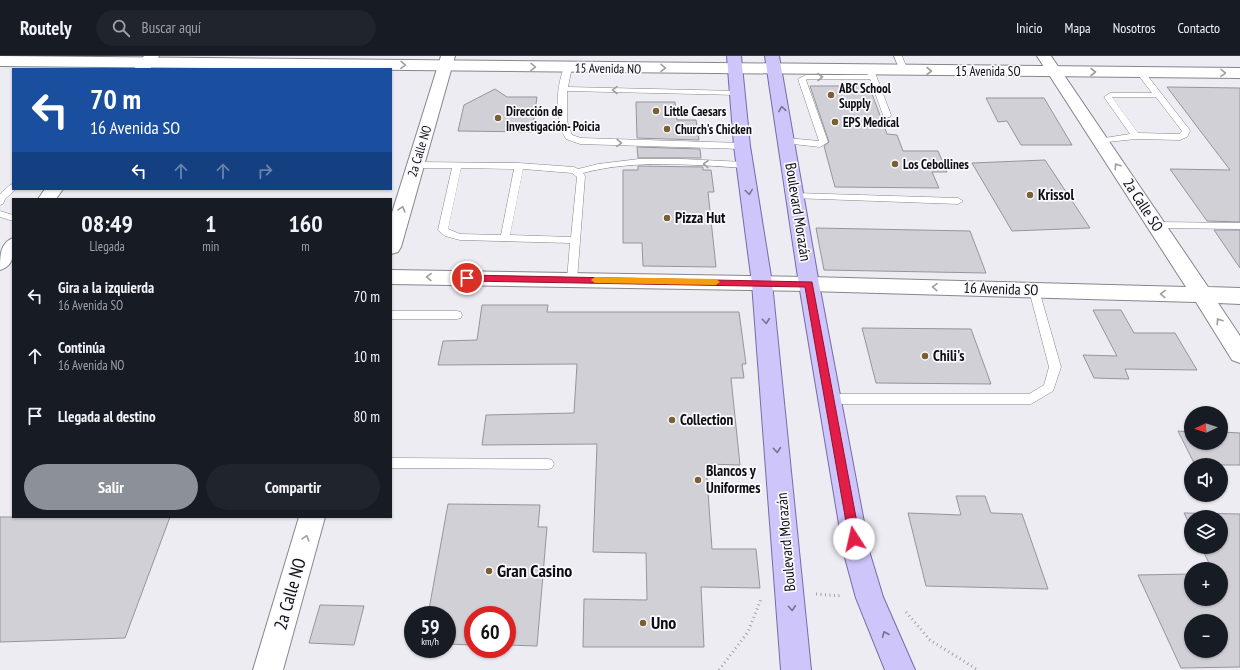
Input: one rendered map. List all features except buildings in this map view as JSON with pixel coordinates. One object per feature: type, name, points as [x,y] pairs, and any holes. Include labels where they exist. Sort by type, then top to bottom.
[{"type":"main road","name":"Boulevard Morazán","points":[[774,62],[809,284],[857,554],[870,598],[900,670]]},
{"type":"main road","name":"Boulevard Morazán","points":[[735,63],[744,156],[762,283],[796,670]]},
{"type":"street","name":"2a Calle SO","points":[[1044,56],[1101,140],[1202,295],[1237,345]]},
{"type":"street","name":"15 Avenida NO","points":[[0,61],[446,61],[568,67],[735,63]]},
{"type":"street","name":"2a Calle NO","points":[[392,244],[446,61]]},
{"type":"street","name":"15 Avenida SO","points":[[735,63],[774,62],[872,73],[904,71],[1240,74]]},
{"type":"street","points":[[0,263],[12,246]]},
{"type":"street","points":[[0,270],[12,271]]},
{"type":"street","name":"16 Avenida SO","points":[[392,277],[809,284],[1240,296]]},
{"type":"street","name":"2a Calle NO","points":[[268,670],[312,518]]},
{"type":"lane","points":[[898,56],[904,71]]},
{"type":"lane","points":[[568,67],[563,89],[562,123],[569,137],[580,141],[744,156]]},
{"type":"lane","points":[[1101,140],[1136,136],[1180,137],[1184,135],[1186,131],[1140,72]]},
{"type":"lane","points":[[787,141],[820,144],[824,142],[802,79],[806,76],[872,73],[887,115]]},
{"type":"lane","points":[[563,89],[738,93]]},
{"type":"lane","points":[[1136,136],[1108,97],[1110,95],[1158,94]]},
{"type":"lane","points":[[578,172],[595,166],[744,156]]},
{"type":"lane","points":[[415,165],[519,166],[574,170],[578,172],[581,176],[572,280]]},
{"type":"lane","points":[[457,165],[443,230],[448,234],[460,237],[575,240]]},
{"type":"lane","points":[[505,238],[519,166]]},
{"type":"lane","points":[[0,202],[1,198],[12,188]]},
{"type":"lane","points":[[795,196],[958,201]]},
{"type":"lane","points":[[0,214],[12,218]]},
{"type":"lane","points":[[1157,226],[1240,226]]},
{"type":"lane","points":[[830,399],[1031,399],[1049,388],[1055,367],[1034,290]]},
{"type":"lane","points":[[392,315],[457,315]]},
{"type":"lane","points":[[392,463],[548,464]]},
{"type":"path","points":[[870,598],[898,603],[930,640],[978,670]]},
{"type":"slow traffic","points":[[595,280],[716,282]]},
{"type":"place","name":"ABC School Supply","points":[[831,95]]},
{"type":"place","name":"Little Caesars","points":[[656,111]]},
{"type":"place","name":"Dirección de Investigación- Poicia","points":[[498,118]]},
{"type":"place","name":"EPS Medical","points":[[835,122]]},
{"type":"place","name":"Church's Chicken","points":[[667,129]]},
{"type":"place","name":"Los Cebollines","points":[[895,164]]},
{"type":"place","name":"Krissol","points":[[1030,195]]},
{"type":"place","name":"Pizza Hut","points":[[667,218]]},
{"type":"place","name":"Chili's","points":[[925,356]]},
{"type":"place","name":"Collection","points":[[672,420]]},
{"type":"place","name":"Blancos y Uniformes","points":[[698,480]]},
{"type":"place","name":"Gran Casino","points":[[489,571]]},
{"type":"place","name":"Uno","points":[[643,623]]},
{"type":"route","points":[[467,278],[809,284],[854,539]]}]
